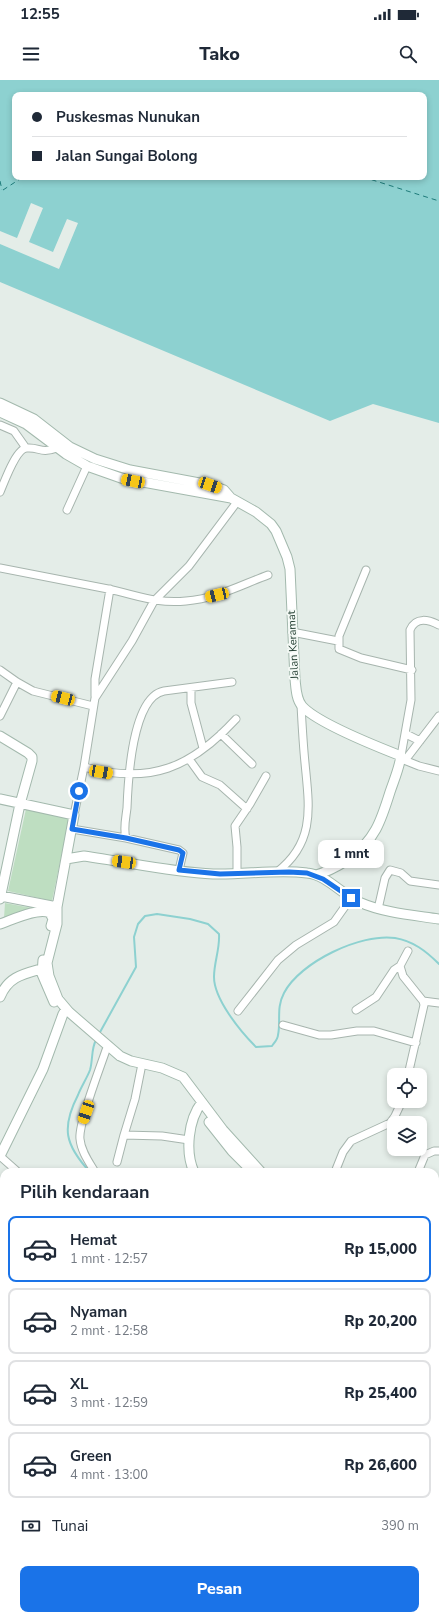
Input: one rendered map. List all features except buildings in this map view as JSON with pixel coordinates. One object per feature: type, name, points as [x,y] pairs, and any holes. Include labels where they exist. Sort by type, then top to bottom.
[{"type":"street","points":[[0,403],[34,419],[87,466],[121,478],[234,500]]},
{"type":"street","points":[[0,412],[26,424],[57,448]]},
{"type":"street","points":[[0,425],[14,432],[26,448]]},
{"type":"street","points":[[0,492],[16,456],[22,449],[26,448],[42,452],[57,448],[68,450],[110,465],[210,485],[224,490],[234,500]]},
{"type":"street","points":[[67,510],[87,466]]},
{"type":"street","points":[[145,483],[147,473]]},
{"type":"street","points":[[95,698],[132,641],[154,601],[189,566],[234,500]]},
{"type":"street","name":"Jalan Keramat","points":[[234,500],[265,518],[271,524],[282,541],[290,569],[295,686],[301,705]]},
{"type":"street","points":[[0,568],[110,589],[154,601],[188,601],[217,595],[268,575]]},
{"type":"street","points":[[366,570],[338,641],[339,649],[346,653],[386,665],[412,670]]},
{"type":"street","points":[[14,1168],[0,1156],[43,1069],[65,1012],[58,999],[47,969],[57,924],[57,907],[84,766],[95,698],[95,679],[110,589]]},
{"type":"street","points":[[68,849],[84,856],[211,874],[277,872],[316,875],[340,865],[360,850],[373,836],[382,816],[402,759],[411,700],[411,627],[418,622],[426,620],[439,625]]},
{"type":"street","points":[[292,632],[338,641]]},
{"type":"street","points":[[0,670],[33,691],[93,706]]},
{"type":"street","points":[[0,716],[17,682]]},
{"type":"street","points":[[126,838],[128,774],[136,733],[151,698],[160,692],[191,689],[232,682]]},
{"type":"street","points":[[191,689],[192,703],[203,748]]},
{"type":"street","points":[[301,705],[331,725],[402,759],[419,766],[439,771]]},
{"type":"street","points":[[277,872],[291,858],[308,828],[309,788],[303,742],[301,705]]},
{"type":"street","points":[[402,759],[420,741],[439,716]]},
{"type":"street","points":[[84,766],[116,774],[128,774],[173,768],[203,748],[221,734],[236,719]]},
{"type":"street","points":[[221,734],[252,764]]},
{"type":"street","points":[[406,734],[420,741]]},
{"type":"street","points":[[0,736],[32,757],[20,804],[0,898],[57,907]]},
{"type":"street","points":[[189,758],[202,777],[220,785],[247,809]]},
{"type":"street","points":[[238,874],[235,826],[237,820],[247,809],[266,776]]},
{"type":"street","points":[[0,799],[74,815]]},
{"type":"street","points":[[72,829],[126,838],[179,850],[183,853],[179,870]]},
{"type":"street","points":[[66,859],[84,856]]},
{"type":"street","points":[[378,909],[385,878],[390,870],[401,873],[410,881],[439,885]]},
{"type":"street","points":[[316,875],[351,898],[378,909],[439,919]]},
{"type":"street","points":[[238,1011],[278,960],[296,945],[334,922],[351,898]]},
{"type":"street","points":[[0,924],[41,911],[50,912],[53,919],[41,969],[50,995],[65,1012],[123,1063],[178,1080],[257,1168]]},
{"type":"street","points":[[356,1010],[376,997],[394,970],[400,966],[408,951]]},
{"type":"street","points":[[400,966],[403,976],[423,1001],[423,1012],[410,1068]]},
{"type":"street","points":[[0,996],[5,987],[13,978],[41,969]]},
{"type":"street","points":[[423,1001],[439,1003]]},
{"type":"street","points":[[283,1025],[320,1035],[374,1031],[416,1043]]},
{"type":"street","points":[[104,1047],[125,1059],[162,1068],[181,1076],[232,1151],[249,1168]]},
{"type":"street","points":[[93,1168],[81,1146],[79,1137],[104,1047]]},
{"type":"street","points":[[117,1162],[135,1099],[141,1069]]},
{"type":"street","points":[[193,1168],[188,1154],[193,1123],[200,1105]]},
{"type":"street","points":[[337,1168],[343,1152],[351,1141],[390,1123],[399,1108]]},
{"type":"street","points":[[124,1135],[162,1136],[190,1140]]},
{"type":"street","points":[[420,1168],[425,1155],[434,1151],[439,1151]]},
{"type":"green space","points":[[26,809],[69,818],[52,901],[8,891]]},
{"type":"green space","points":[[5,903],[37,909],[4,918]]},
{"type":"water","points":[[0,80],[439,80],[439,423],[373,404],[330,421],[0,282]]},
{"type":"pier","points":[[31,203],[43,208],[29,242],[53,252],[67,219],[78,223],[59,269],[0,244],[0,231],[17,238]]},
{"type":"waterway","points":[[99,1034],[136,967],[134,937],[138,924],[145,916],[157,914],[190,919],[208,924],[219,934],[219,945],[214,971],[215,986],[218,995],[229,1014],[256,1047],[272,1046],[277,1039],[279,1030],[280,1004],[284,993],[292,982],[303,971],[333,952],[366,940],[395,938],[402,939],[419,947],[439,964]]},
{"type":"waterway","points":[[87,1168],[75,1153],[68,1136],[68,1127],[69,1117],[90,1070],[93,1047],[96,1040]]},
{"type":"ferry route","points":[[3,190],[18,180]]},
{"type":"ferry route","points":[[372,180],[439,201]]},
{"type":"ferry route","points":[[0,181],[2,190]]},
{"type":"route","points":[[79,791],[72,829],[126,838],[179,850],[183,853],[179,870],[211,874],[307,873],[316,875],[351,898]]}]
